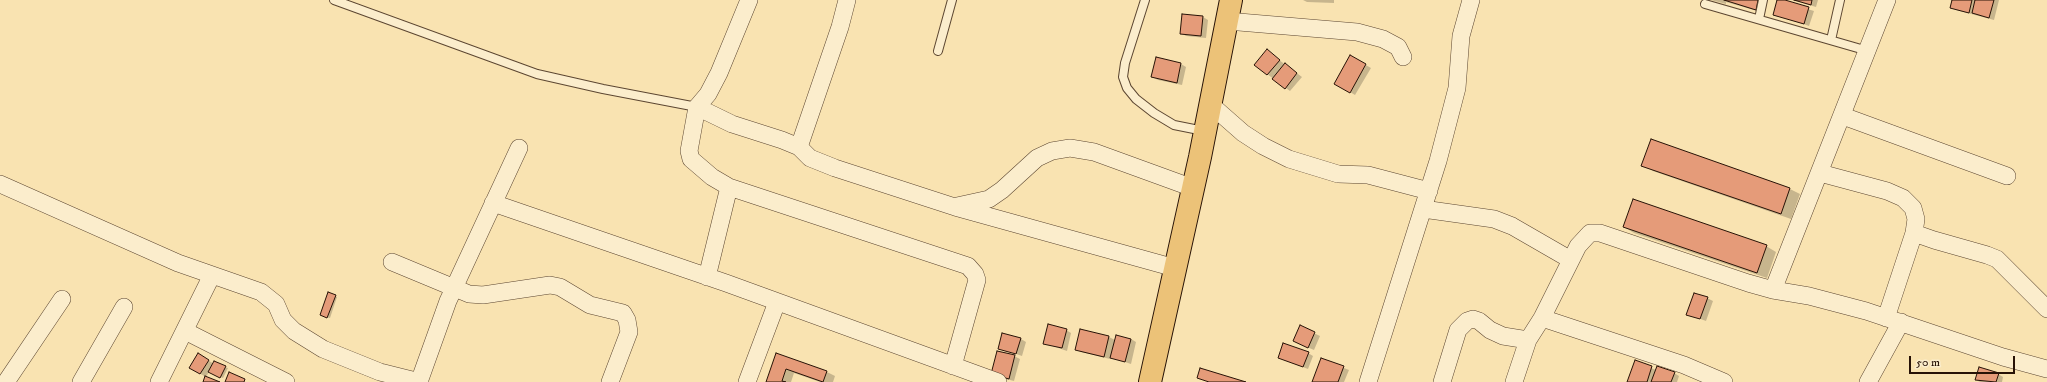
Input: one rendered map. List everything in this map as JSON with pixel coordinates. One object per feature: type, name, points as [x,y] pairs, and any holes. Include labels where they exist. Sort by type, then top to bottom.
[{"type":"main road","points":[[1150,382],[1193,188],[1229,10]]},
{"type":"street","points":[[749,0],[719,73],[708,94],[697,107],[689,151],[691,159],[712,177],[729,187],[968,266],[975,274],[977,280],[954,366]]},
{"type":"street","points":[[799,147],[838,35],[847,0]]},
{"type":"street","points":[[1368,382],[1429,191],[1457,88],[1461,36],[1471,0]]},
{"type":"street","points":[[1773,290],[1843,116],[1887,0]]},
{"type":"street","points":[[1229,10],[1357,32],[1383,39],[1398,47],[1403,57]]},
{"type":"street","points":[[1210,104],[1243,133],[1263,146],[1289,159],[1338,174],[1368,175],[1429,191]]},
{"type":"street","points":[[697,107],[732,124],[799,147],[810,158],[835,168],[955,207],[1175,268]]},
{"type":"street","points":[[1843,116],[2007,176]]},
{"type":"street","points":[[0,184],[76,219],[212,275],[261,292],[276,304],[283,320],[294,331],[323,349],[380,372],[419,382],[453,289],[519,148]]},
{"type":"street","points":[[955,207],[989,199],[1002,190],[1037,158],[1052,151],[1070,148],[1094,152],[1193,188]]},
{"type":"street","points":[[1820,173],[1887,191],[1903,198],[1913,208],[1916,219],[1893,320],[1868,382]]},
{"type":"street","points":[[707,277],[729,187]]},
{"type":"street","points":[[493,203],[707,277],[998,382]]},
{"type":"street","points":[[1423,209],[1494,219],[1512,226],[1571,260]]},
{"type":"street","points":[[1514,382],[1528,340],[1542,318],[1571,260],[1584,238],[1590,233],[1600,233],[1730,278],[1773,290],[1809,296],[1893,320],[2003,357],[2047,369]]},
{"type":"street","points":[[1914,233],[1987,255],[1997,260],[2047,309]]},
{"type":"street","points":[[392,262],[453,289],[469,294],[483,296],[550,285],[560,288],[590,305],[623,313],[627,320],[629,332],[610,382]]},
{"type":"street","points":[[163,381],[185,330],[212,275]]},
{"type":"street","points":[[6,382],[62,299]]},
{"type":"street","points":[[747,382],[777,302]]},
{"type":"street","points":[[81,382],[124,307]]},
{"type":"street","points":[[1542,318],[1684,365],[1724,382]]},
{"type":"street","points":[[1442,382],[1458,330],[1466,321],[1473,319],[1479,321],[1490,330],[1503,336],[1528,340]]},
{"type":"street","points":[[185,330],[286,382]]},
{"type":"lane","points":[[334,0],[537,74],[596,88],[697,107]]},
{"type":"lane","points":[[938,51],[952,0]]},
{"type":"lane","points":[[1145,0],[1125,63],[1123,77],[1127,88],[1136,99],[1154,113],[1174,125],[1205,131]]},
{"type":"lane","points":[[1759,19],[1763,0]]},
{"type":"lane","points":[[1831,40],[1840,0]]},
{"type":"lane","points":[[1705,4],[1868,51]]},
{"type":"building","points":[[1724,0],[1758,0],[1756,10]]},
{"type":"building","points":[[1777,0],[1785,0],[1809,7],[1804,24],[1773,15]]},
{"type":"building","points":[[1794,0],[1812,0],[1811,5]]},
{"type":"building","points":[[1952,0],[1972,0],[1969,13],[1950,8]]},
{"type":"building","points":[[1975,0],[1994,0],[1989,18],[1972,13]]},
{"type":"building","points":[[1182,14],[1203,16],[1201,36],[1180,34]]},
{"type":"building","points":[[1267,49],[1280,60],[1267,75],[1254,65]]},
{"type":"building","points":[[1350,55],[1366,64],[1350,93],[1334,84]]},
{"type":"building","points":[[1156,57],[1181,63],[1177,83],[1151,77]]},
{"type":"building","points":[[1285,63],[1297,73],[1285,89],[1272,79]]},
{"type":"building","points":[[1651,139],[1790,188],[1781,214],[1641,166]]},
{"type":"building","points":[[1633,199],[1767,245],[1757,273],[1623,227]]},
{"type":"building","points":[[328,292],[336,295],[327,318],[320,315]]},
{"type":"building","points":[[1694,293],[1708,297],[1700,319],[1686,315]]},
{"type":"building","points":[[1048,324],[1067,329],[1062,348],[1043,344]]},
{"type":"building","points":[[1300,325],[1315,332],[1308,348],[1293,341]]},
{"type":"building","points":[[1080,329],[1109,336],[1104,357],[1075,350]]},
{"type":"building","points":[[1002,333],[1021,338],[1016,354],[998,349]]},
{"type":"building","points":[[1116,335],[1131,339],[1125,362],[1110,358]]},
{"type":"building","points":[[1283,343],[1309,352],[1303,367],[1278,358]]},
{"type":"building","points":[[997,351],[1015,355],[1009,379],[991,374]]},
{"type":"building","points":[[198,353],[209,360],[200,374],[189,368]]},
{"type":"building","points":[[776,353],[827,371],[823,382],[786,369],[782,381],[786,382],[766,382]]},
{"type":"building","points":[[1321,358],[1344,366],[1338,382],[1312,382]]},
{"type":"building","points":[[1635,360],[1652,366],[1647,382],[1627,382]]},
{"type":"building","points":[[214,361],[226,366],[220,378],[208,372]]},
{"type":"building","points":[[1657,366],[1675,372],[1671,382],[1651,382]]},
{"type":"building","points":[[1979,367],[1999,373],[1996,382],[1975,380]]},
{"type":"building","points":[[1200,368],[1246,382],[1209,382],[1197,378]]},
{"type":"building","points":[[229,372],[245,379],[244,382],[225,382]]},
{"type":"building","points":[[205,376],[220,382],[203,382]]}]
